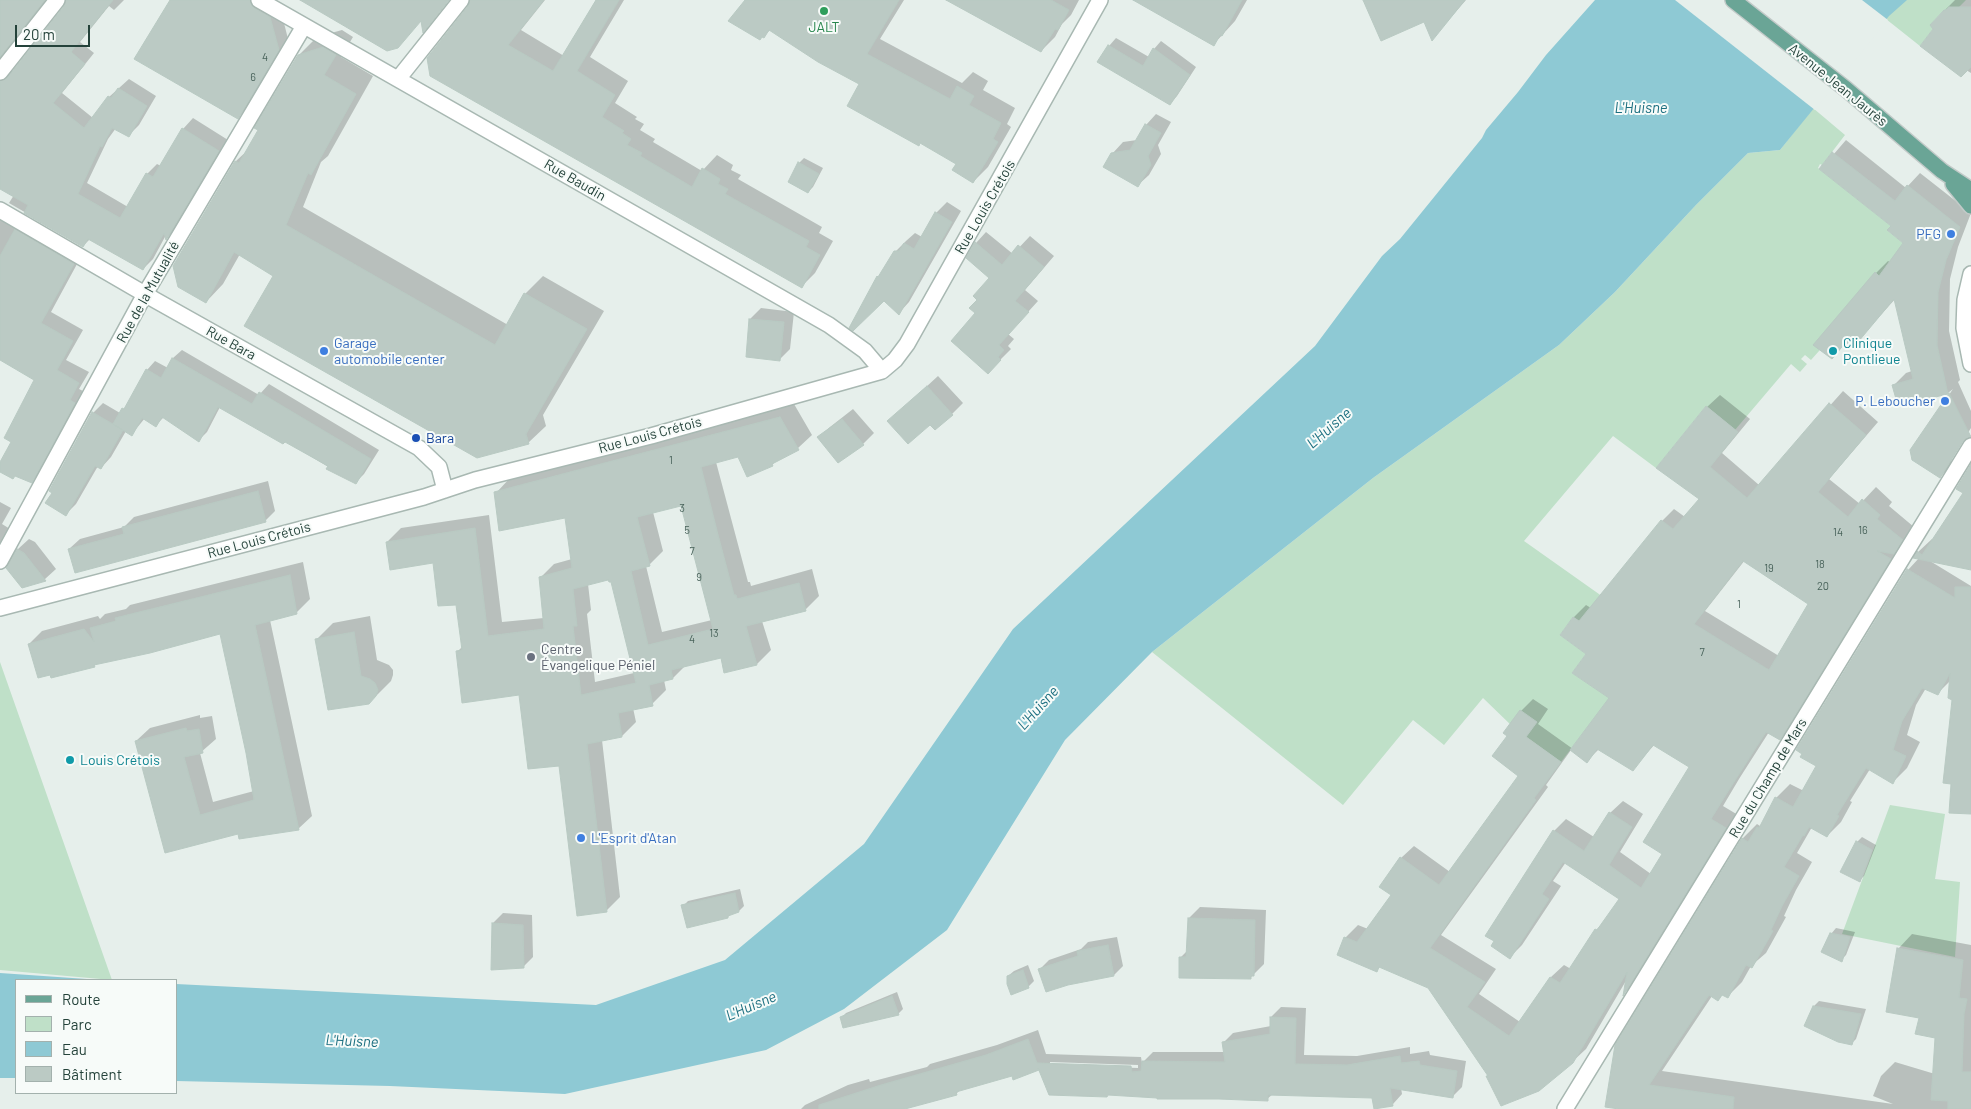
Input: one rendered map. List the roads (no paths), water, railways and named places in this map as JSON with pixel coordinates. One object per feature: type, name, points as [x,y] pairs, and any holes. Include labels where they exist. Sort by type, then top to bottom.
[{"type":"main road","name":"Avenue Jean Jaurès","points":[[1733,0],[1846,89],[1942,171],[1971,190]]},
{"type":"main road","name":"Avenue Jean Jaurès","points":[[1942,171],[1971,206]]},
{"type":"street","points":[[0,72],[57,0]]},
{"type":"street","name":"Rue Baudin","points":[[259,0],[828,325],[865,351],[882,371]]},
{"type":"street","points":[[398,79],[461,0]]},
{"type":"street","name":"Rue Louis Crétois","points":[[0,608],[415,499],[475,480],[650,436],[882,371],[895,360],[907,344],[1100,0]]},
{"type":"street","name":"Rue de la Mutualité","points":[[0,561],[145,294],[304,26]]},
{"type":"street","name":"Rue Bara","points":[[0,210],[419,448],[439,467],[445,490]]},
{"type":"street","points":[[1971,274],[1964,300],[1964,328],[1971,364]]},
{"type":"street","name":"Rue du Champ de Mars","points":[[1565,1109],[1971,446]]},
{"type":"water","name":"L'Huisne","points":[[1595,0],[1907,0],[1889,16],[1780,150],[1748,153],[1696,205],[1615,292],[1559,345],[1373,478],[1152,652],[1065,740],[947,930],[844,1009],[766,1050],[565,1094],[390,1086],[178,1081],[178,984],[596,1005],[725,960],[864,844],[1013,629],[1315,346],[1382,256],[1400,239],[1546,55]]},
{"type":"water","points":[[0,973],[87,979],[15,979],[15,1078],[0,1078]]},
{"type":"place","name":"JALT","points":[[824,11]]},
{"type":"place","name":"PFG","points":[[1951,234]]},
{"type":"place","name":"Garage automobile center","points":[[324,351]]},
{"type":"place","name":"Clinique Pontlieue","points":[[1833,351]]},
{"type":"place","name":"P. Leboucher","points":[[1945,401]]},
{"type":"place","name":"Bara","points":[[416,438]]},
{"type":"place","name":"Centre Évangelique Péniel","points":[[531,657]]},
{"type":"place","name":"Louis Crétois","points":[[70,760]]},
{"type":"place","name":"L'Esprit d'Atan","points":[[581,838]]}]
